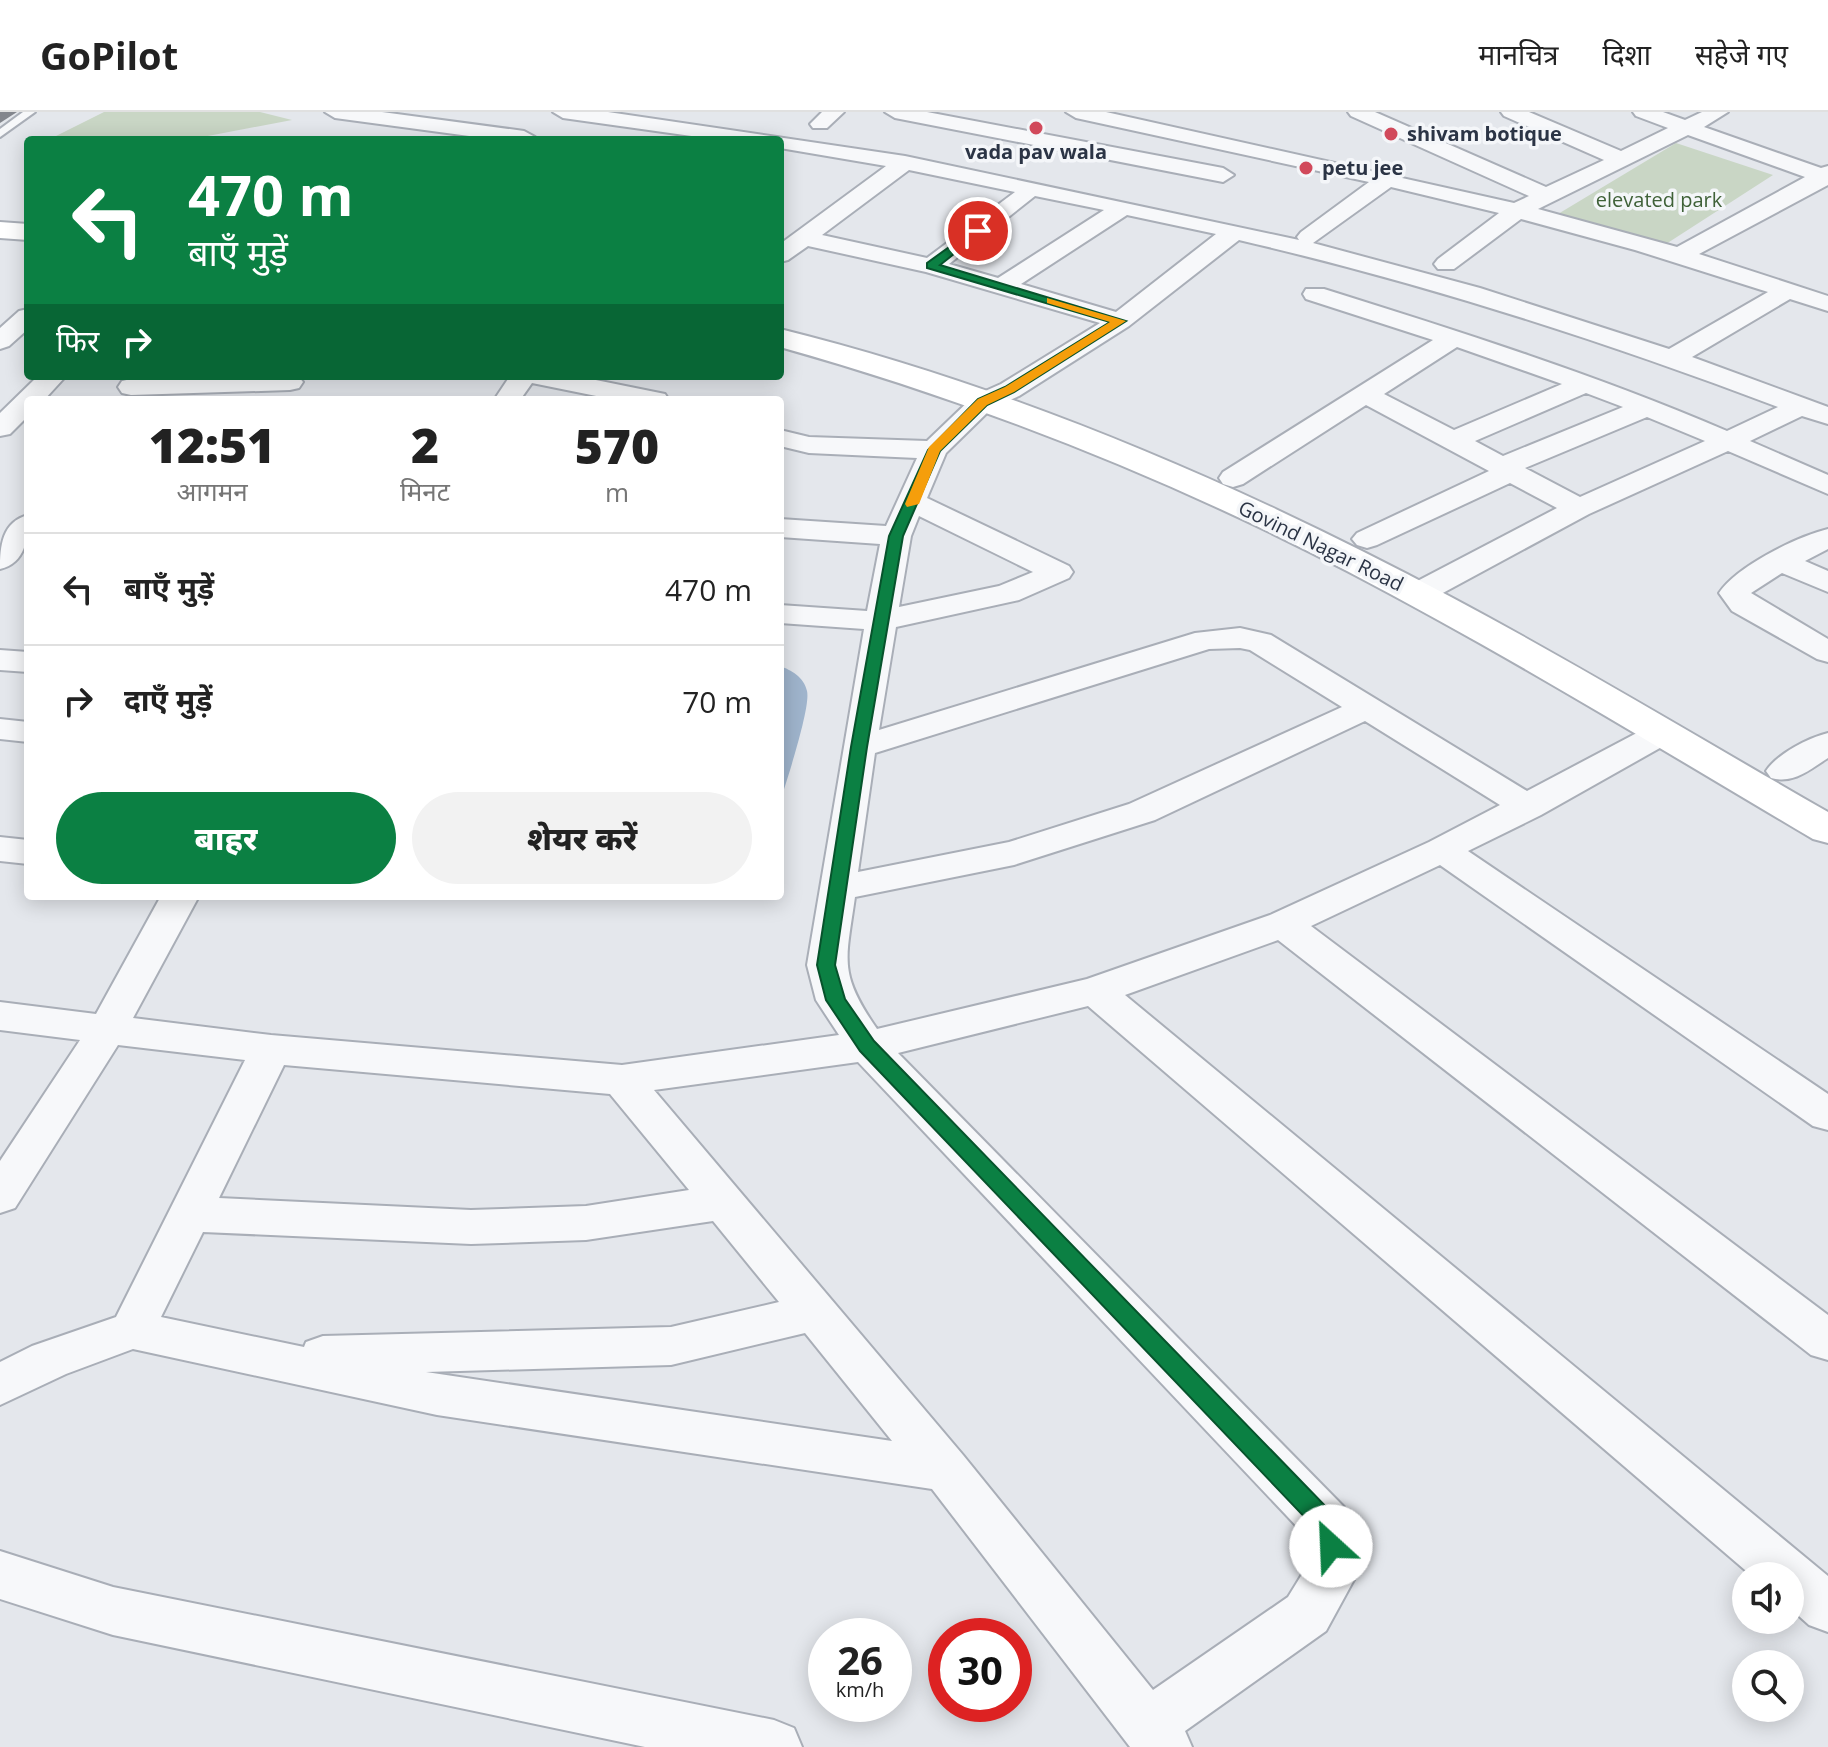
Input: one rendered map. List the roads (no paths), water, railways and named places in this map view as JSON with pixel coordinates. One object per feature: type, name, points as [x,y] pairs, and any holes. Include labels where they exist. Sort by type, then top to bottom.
[{"type":"main road","points":[[0,217],[24,219]]},
{"type":"main road","points":[[0,230],[24,232]]},
{"type":"main road","name":"Govind Nagar Road","points":[[784,319],[864,341],[1432,586],[1828,797]]},
{"type":"main road","name":"Govind Nagar Road","points":[[784,339],[954,389],[996,396],[1143,439],[1279,496],[1367,539],[1432,586],[1662,733],[1828,830]]},
{"type":"street","points":[[335,112],[436,117],[520,136]]},
{"type":"street","points":[[563,112],[737,136]]},
{"type":"street","points":[[895,112],[1223,175]]},
{"type":"street","points":[[1076,112],[1255,149],[1518,210],[1828,304]]},
{"type":"street","points":[[1358,112],[1547,196]]},
{"type":"street","points":[[1511,112],[1621,159]]},
{"type":"street","points":[[1643,112],[1826,176]]},
{"type":"street","points":[[1446,264],[1518,210],[1718,112]]},
{"type":"street","points":[[413,136],[436,117]]},
{"type":"street","points":[[784,143],[905,163],[1170,218],[1420,279],[1671,359],[1828,416]]},
{"type":"street","points":[[1170,218],[1255,149]]},
{"type":"street","points":[[784,252],[905,163]]},
{"type":"street","points":[[1677,257],[1826,176]]},
{"type":"street","points":[[1309,237],[1387,179]]},
{"type":"street","points":[[931,266],[1024,196]]},
{"type":"street","points":[[1002,286],[1123,208]]},
{"type":"street","points":[[622,1080],[946,1470],[1156,1737],[1307,1614],[1330,1576],[1331,1546],[1326,1523],[867,1046],[836,1000],[826,965],[880,621],[905,519],[934,450],[996,396],[1120,321],[1234,232]]},
{"type":"street","points":[[805,238],[931,266],[1120,321]]},
{"type":"street","points":[[1671,359],[1828,276]]},
{"type":"street","points":[[1315,294],[1454,338],[1649,406],[1828,485]]},
{"type":"street","points":[[1233,478],[1454,338]]},
{"type":"street","points":[[32,396],[49,380]]},
{"type":"street","points":[[556,380],[636,396]]},
{"type":"street","points":[[1452,441],[1586,383]]},
{"type":"street","points":[[131,388],[294,386]]},
{"type":"street","points":[[1365,394],[1579,508]]},
{"type":"street","points":[[0,428],[24,404]]},
{"type":"street","points":[[1367,539],[1506,469],[1649,406]]},
{"type":"street","points":[[1432,586],[1579,508],[1801,406]]},
{"type":"street","points":[[784,439],[809,445],[934,450]]},
{"type":"street","points":[[0,442],[24,444]]},
{"type":"street","points":[[784,528],[905,519],[1058,572],[1008,593],[880,621],[784,614]]},
{"type":"street","points":[[1828,538],[1750,578],[1734,593],[1743,604],[1828,652]]},
{"type":"street","points":[[1784,562],[1828,583]]},
{"type":"street","points":[[859,747],[1206,640],[1240,638],[1260,642],[1528,807]]},
{"type":"street","points":[[0,660],[24,662]]},
{"type":"street","points":[[838,888],[1014,853],[1142,812],[1367,708]]},
{"type":"street","points":[[0,729],[24,732]]},
{"type":"street","points":[[0,1016],[271,1049],[622,1080],[867,1046],[1095,991],[1283,924],[1528,807],[1662,733]]},
{"type":"street","points":[[1783,771],[1828,743]]},
{"type":"street","points":[[0,849],[24,852]]},
{"type":"street","points":[[1442,850],[1828,1115]]},
{"type":"street","points":[[0,1196],[107,1030],[178,900]]},
{"type":"street","points":[[1283,924],[1828,1341]]},
{"type":"street","points":[[1095,991],[1773,1562]]},
{"type":"street","points":[[132,1330],[271,1049]]},
{"type":"street","points":[[189,1214],[471,1227],[586,1223],[724,1202]]},
{"type":"street","points":[[272,1358],[671,1346],[816,1312]]},
{"type":"street","points":[[0,1385],[49,1360],[132,1330],[437,1395],[946,1470]]},
{"type":"street","points":[[0,1575],[113,1611],[774,1747]]},
{"type":"street","points":[[1804,1588],[1828,1608]]},
{"type":"lane","points":[[0,134],[30,112]]},
{"type":"water","points":[[784,668],[800,678],[807,691],[797,745],[784,789]]},
{"type":"place","name":"vada pav wala","points":[[1036,128]]},
{"type":"place","name":"shivam botique","points":[[1391,134]]},
{"type":"place","name":"petu jee","points":[[1306,168]]},
{"type":"park label","name":"elevated park","points":[[1659,200]]}]
